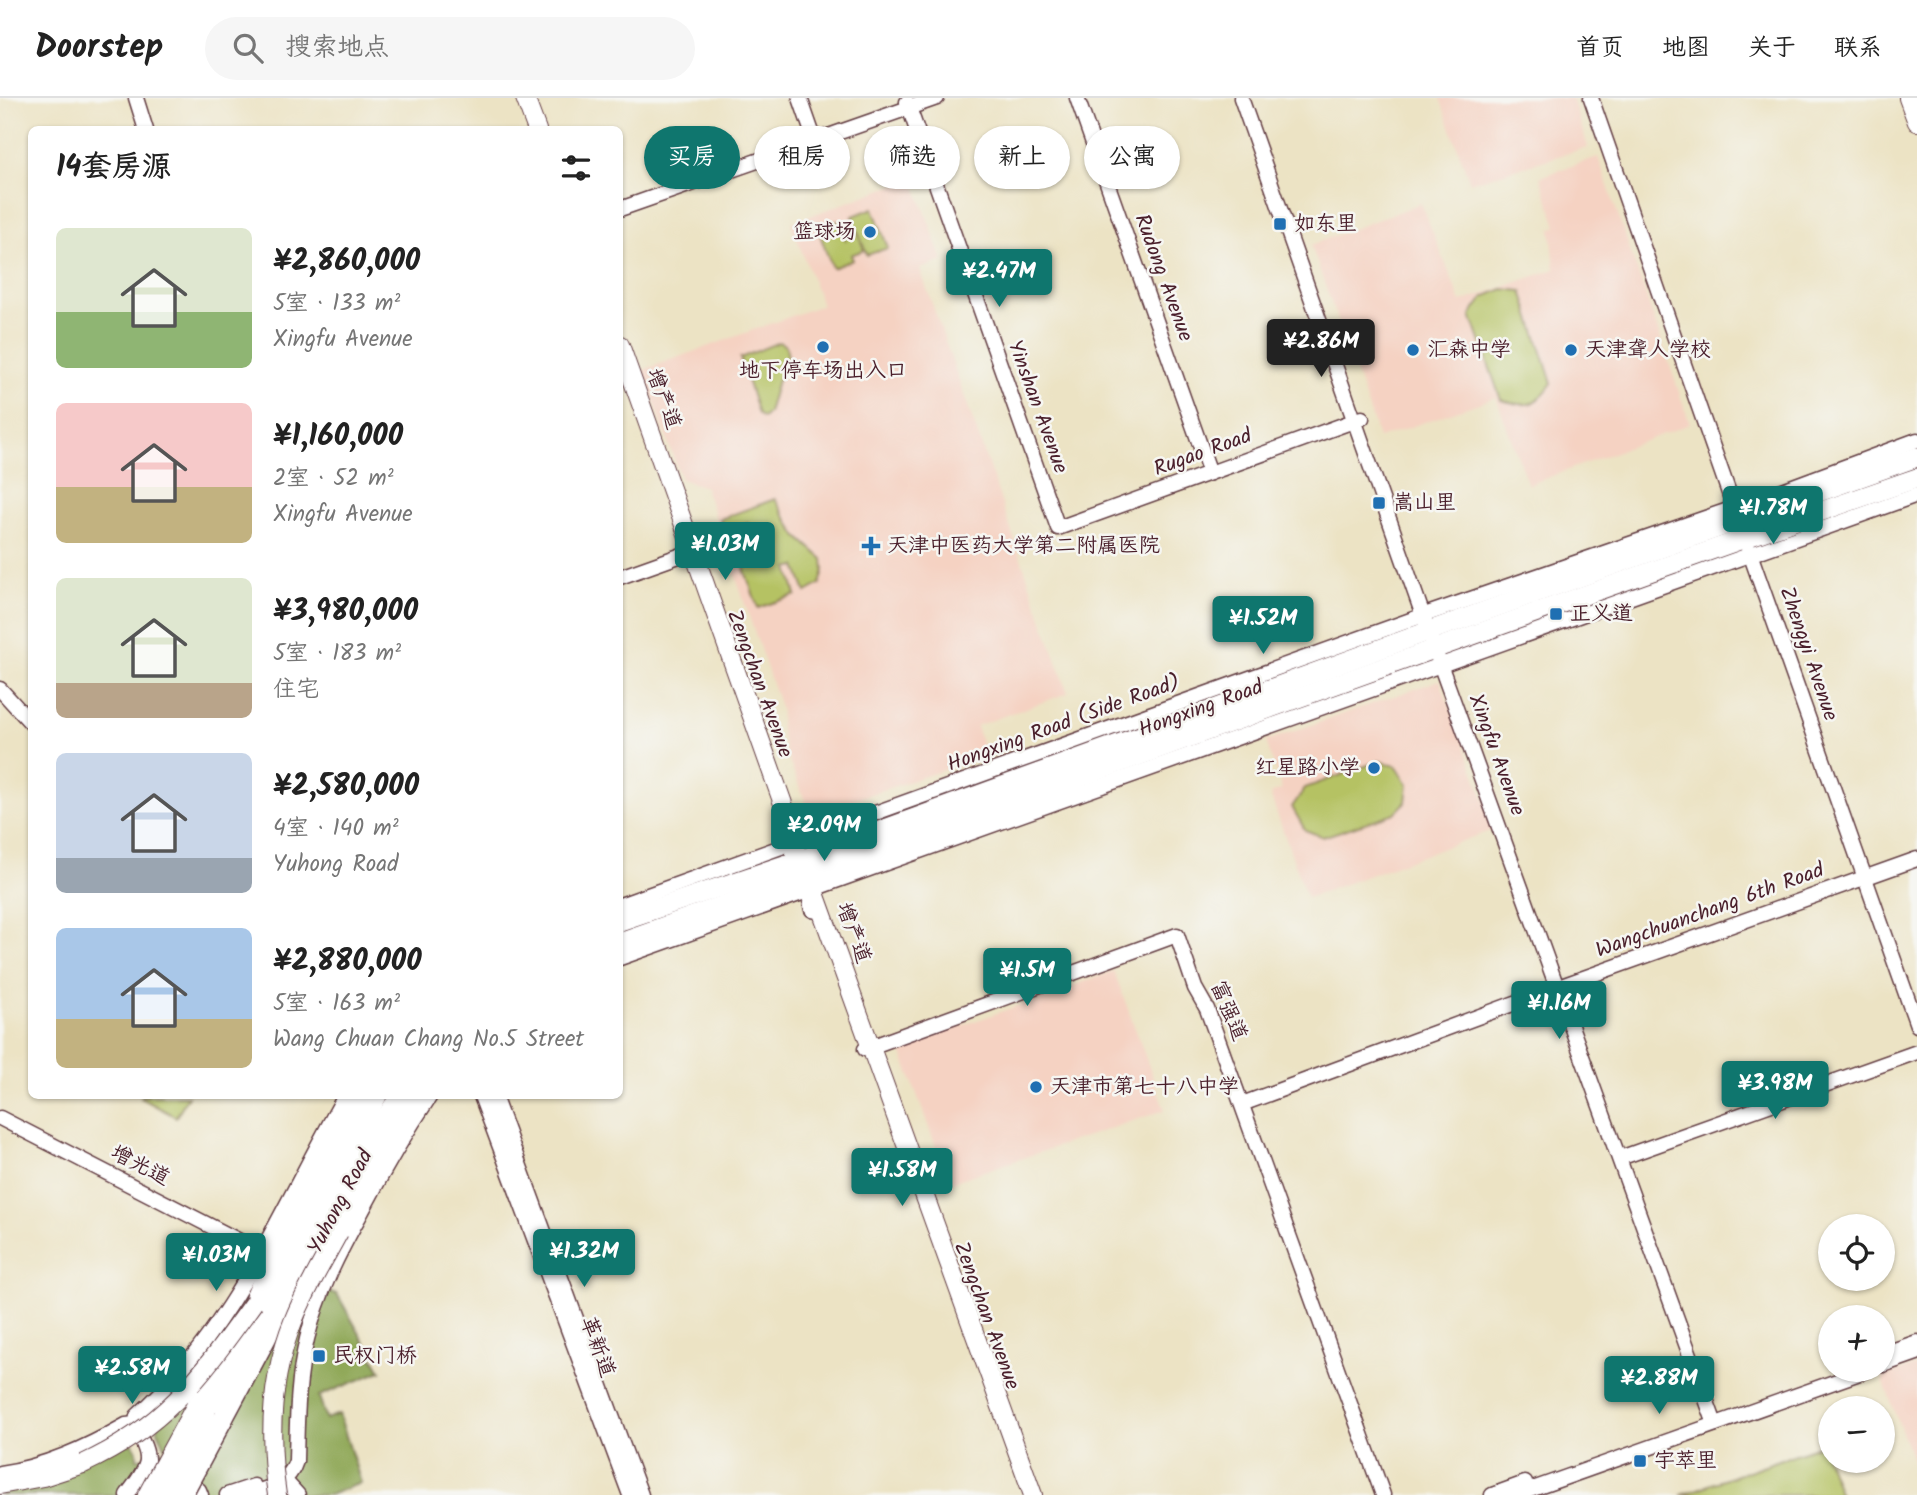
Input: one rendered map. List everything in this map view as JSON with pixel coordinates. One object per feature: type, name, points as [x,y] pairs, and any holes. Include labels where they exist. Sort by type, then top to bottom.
[{"type":"highway","name":"Hongxing Road","points":[[1745,529],[1917,457]]},
{"type":"highway","name":"Hongxing Road","points":[[804,864],[1745,529],[1917,478]]},
{"type":"highway","points":[[623,920],[772,879],[791,873],[804,864]]},
{"type":"highway","points":[[623,941],[772,879]]},
{"type":"highway","name":"Yuhong Road","points":[[198,1494],[370,1127],[376,1099]]},
{"type":"highway","name":"Yuhong Road","points":[[162,1495],[370,1127],[397,1099]]},
{"type":"main road","points":[[525,98],[536,126]]},
{"type":"main road","points":[[531,98],[541,126]]},
{"type":"main road","points":[[1908,98],[1917,122]]},
{"type":"main road","name":"增产道","points":[[623,354],[690,551],[804,864]]},
{"type":"main road","points":[[623,369],[690,551]]},
{"type":"main road","name":"Zengchan Avenue","points":[[804,864],[1027,1495]]},
{"type":"main road","points":[[868,1048],[1033,1495]]},
{"type":"main road","points":[[281,1491],[285,1387],[300,1318],[370,1127],[361,1099]]},
{"type":"main road","points":[[147,1495],[254,1302],[272,1255],[370,1127],[410,1099]]},
{"type":"main road","points":[[0,1485],[43,1477],[83,1464],[140,1433],[186,1392],[254,1302]]},
{"type":"street","points":[[129,98],[138,126]]},
{"type":"street","points":[[136,98],[145,126]]},
{"type":"street","points":[[800,98],[810,126]]},
{"type":"street","points":[[847,126],[911,103],[937,98]]},
{"type":"street","name":"Rudong Avenue","points":[[1077,98],[1210,472]]},
{"type":"street","name":"Xingfu Avenue","points":[[1243,98],[1435,639],[1718,1419]]},
{"type":"street","name":"Zhengyi Avenue","points":[[1591,98],[1868,877],[1917,1025]]},
{"type":"street","name":"Zhengyi Avenue","points":[[1598,98],[1745,529]]},
{"type":"street","name":"Yinshan Avenue","points":[[911,103],[1058,528]]},
{"type":"street","points":[[623,202],[754,158]]},
{"type":"street","points":[[623,208],[754,160]]},
{"type":"street","name":"Rugao Road","points":[[1058,528],[1358,419]]},
{"type":"street","name":"Hongxing Road (Side Road)","points":[[623,904],[804,864],[1745,529],[1917,440]]},
{"type":"street","name":"Hongxing Road (Side Road)","points":[[1745,529],[1917,495]]},
{"type":"street","points":[[623,576],[690,551]]},
{"type":"street","points":[[0,690],[28,720]]},
{"type":"street","name":"Wangchuanchang 6th Road","points":[[1242,1104],[1917,859]]},
{"type":"street","name":"Hongxing Road (Side Road)","points":[[623,956],[804,864]]},
{"type":"street","name":"Zhengyi Avenue","points":[[1868,877],[1917,1006]]},
{"type":"street","name":"富强道","points":[[868,1048],[1177,935],[1195,988],[1208,1009],[1383,1495]]},
{"type":"street","points":[[1623,1156],[1917,1052]]},
{"type":"street","points":[[0,1473],[69,1454],[133,1422],[178,1376],[202,1347],[261,1252],[343,1099]]},
{"type":"street","name":"Yuhong Road","points":[[298,1495],[296,1461],[299,1380],[319,1299],[329,1273],[374,1187],[428,1099]]},
{"type":"street","name":"革新道","points":[[482,1099],[630,1495]]},
{"type":"street","name":"革新道","points":[[495,1099],[641,1495]]},
{"type":"street","name":"增光道","points":[[0,1118],[261,1252]]},
{"type":"street","points":[[1895,1350],[1917,1342]]},
{"type":"street","points":[[1895,1361],[1917,1353]]},
{"type":"street","points":[[1516,1495],[1818,1379]]},
{"type":"street","points":[[1492,1495],[1831,1382]]},
{"type":"street","points":[[133,1422],[141,1428],[152,1457],[158,1464]]},
{"type":"street","points":[[127,1495],[144,1469],[146,1455],[133,1422]]},
{"type":"street","points":[[281,1491],[296,1461]]},
{"type":"street","points":[[144,1469],[154,1463],[158,1464]]},
{"type":"street","name":"Yuhong Road","points":[[158,1464],[198,1494]]},
{"type":"street","points":[[227,1495],[262,1484],[281,1491]]},
{"type":"street","name":"Yuhong Road","points":[[281,1491],[288,1484],[298,1495]]},
{"type":"street","points":[[245,1495],[281,1491]]},
{"type":"shaded area","points":[[1440,98],[1572,98],[1588,147],[1470,183]]},
{"type":"shaded area","name":"天津聋人学校","points":[[1598,157],[1690,424],[1528,485],[1496,397],[1379,438],[1311,245],[1421,203],[1461,302],[1555,269],[1551,229],[1557,226],[1540,177]]},
{"type":"shaded area","name":"天津中医药大学第二附属医院","points":[[883,189],[917,189],[943,261],[920,269],[1068,693],[976,726],[986,756],[810,814],[785,750],[780,725],[781,710],[705,487],[681,479],[643,370],[822,305],[791,223]]},
{"type":"shaded area","name":"红星路小学","points":[[1440,680],[1495,829],[1307,898],[1270,794],[1282,789],[1266,741]]},
{"type":"shaded area","name":"天津市第七十八中学","points":[[1114,971],[1165,1110],[949,1183],[900,1048]]},
{"type":"shaded area","points":[[1917,1365],[1917,1473],[1895,1413],[1895,1396],[1889,1396],[1884,1382],[1895,1382],[1895,1373]]},
{"type":"green space","points":[[873,208],[888,248],[867,255],[856,227],[864,250],[851,255],[853,260],[832,268],[818,229],[838,221],[846,241],[842,229],[855,225],[853,216]]},
{"type":"green space","points":[[1503,289],[1522,291],[1552,383],[1541,397],[1530,404],[1501,400],[1471,315],[1484,297]]},
{"type":"green space","points":[[779,342],[786,346],[789,363],[776,384],[768,413],[763,418],[758,414],[740,358]]},
{"type":"green space","points":[[775,499],[797,536],[823,559],[824,570],[820,584],[806,592],[796,566],[788,568],[796,595],[758,608],[744,568],[761,562],[748,523],[724,531],[720,519]]},
{"type":"green space","points":[[1379,761],[1396,766],[1408,784],[1406,802],[1395,813],[1323,837],[1305,830],[1292,807],[1305,788]]},
{"type":"green space","points":[[143,1099],[186,1099],[176,1117]]},
{"type":"green space","points":[[259,1278],[337,1294],[381,1371],[319,1396],[326,1419],[339,1414],[361,1483],[329,1495],[0,1495],[0,1475],[132,1443],[137,1451],[137,1459],[167,1450],[158,1431],[157,1416],[203,1367]]},
{"type":"green space","points":[[1818,1446],[1818,1473],[1832,1473],[1840,1495],[1681,1495]]},
{"type":"place","name":"如东里","points":[[1280,224]]},
{"type":"place","name":"篮球场","points":[[870,232]]},
{"type":"place","name":"地下停车场出入口","points":[[823,347]]},
{"type":"place","name":"汇森中学","points":[[1413,350]]},
{"type":"place","name":"天津聋人学校","points":[[1571,350]]},
{"type":"place","name":"嵩山里","points":[[1379,503]]},
{"type":"place","name":"天津中医药大学第二附属医院","points":[[871,546]]},
{"type":"place","name":"正义道","points":[[1556,614]]},
{"type":"place","name":"红星路小学","points":[[1374,768]]},
{"type":"place","name":"天津市第七十八中学","points":[[1036,1087]]},
{"type":"place","name":"民权门桥","points":[[319,1356]]},
{"type":"place","name":"宇萃里","points":[[1640,1461]]}]
